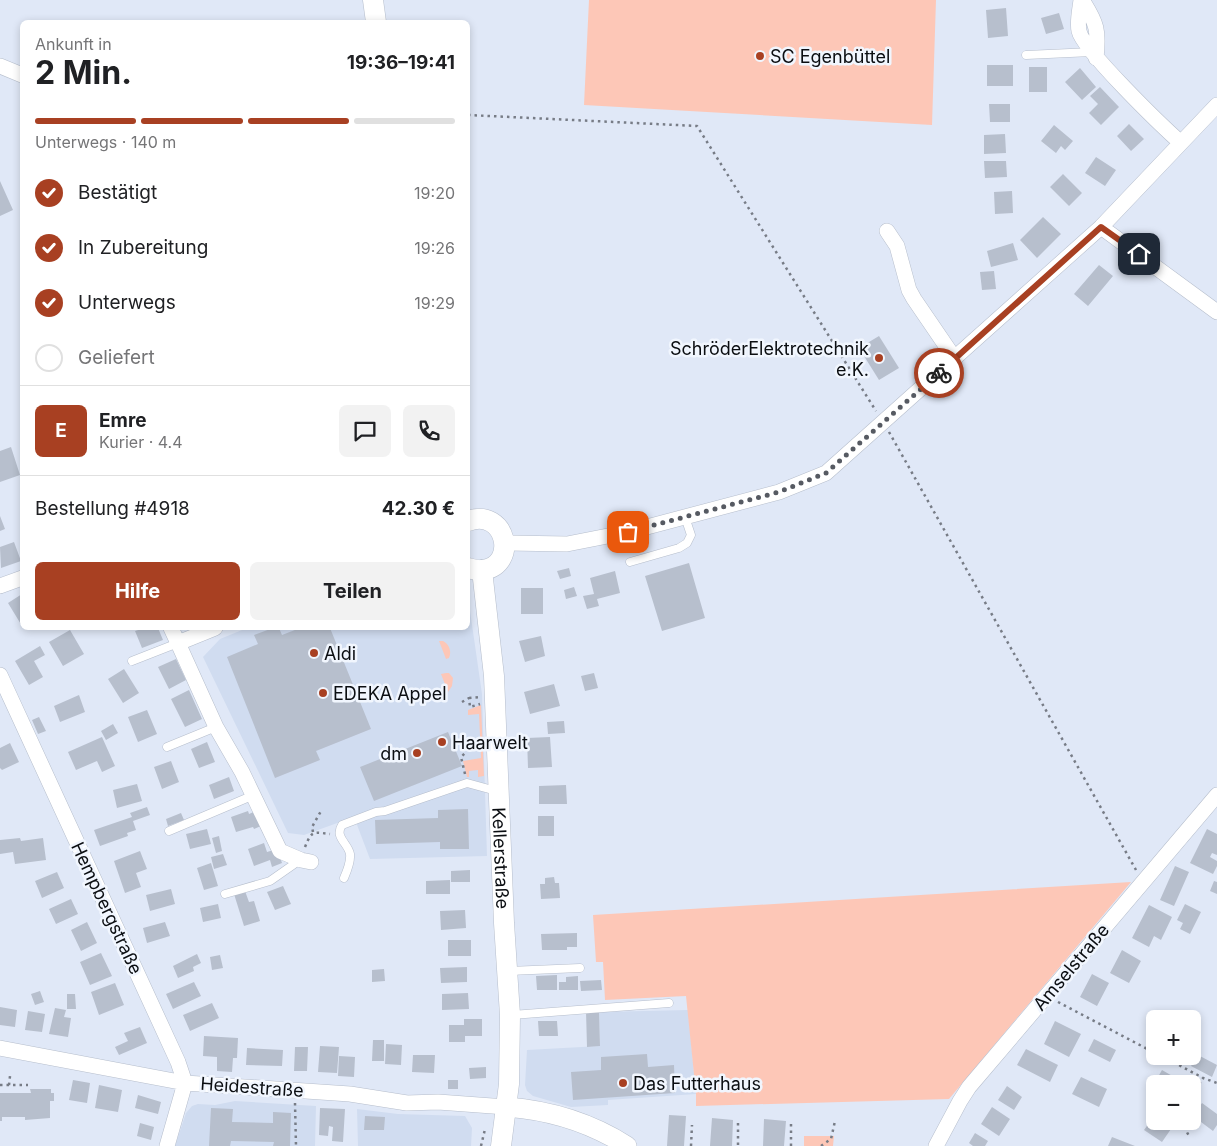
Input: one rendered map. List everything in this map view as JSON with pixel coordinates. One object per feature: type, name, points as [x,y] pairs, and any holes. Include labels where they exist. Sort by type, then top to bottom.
[{"type":"main road","points":[[373,0],[376,20]]},
{"type":"main road","points":[[470,514],[483,518],[498,527],[505,543]]},
{"type":"main road","name":"Kellerstraße","points":[[501,1146],[509,1084],[510,1015],[494,676],[475,569],[491,567],[499,561],[504,553],[505,543]]},
{"type":"street","points":[[1082,0],[1092,15],[1099,35],[1094,55],[1181,143]]},
{"type":"street","points":[[0,66],[20,74]]},
{"type":"street","points":[[505,543],[567,544],[628,532],[779,492],[826,473],[1101,227],[1217,105]]},
{"type":"street","points":[[1101,227],[1217,312]]},
{"type":"street","points":[[887,231],[897,246],[909,290],[955,359]]},
{"type":"street","points":[[0,586],[20,579]]},
{"type":"street","points":[[172,630],[216,726],[254,795],[280,851],[306,861]]},
{"type":"street","points":[[178,643],[210,630]]},
{"type":"street","name":"Hempbergstraße","points":[[0,675],[178,1062],[185,1083]]},
{"type":"street","name":"Amselstraße","points":[[936,1146],[969,1087],[1217,796]]},
{"type":"street","name":"Heidestraße","points":[[0,1048],[185,1083],[350,1094],[407,1103],[438,1102],[506,1107]]},
{"type":"street","points":[[166,1146],[185,1083]]},
{"type":"street","points":[[506,1107],[527,1108],[562,1116],[592,1128],[627,1146]]},
{"type":"lane","points":[[1026,56],[1094,55]]},
{"type":"lane","points":[[630,562],[679,548],[687,543],[691,535],[685,517]]},
{"type":"lane","points":[[132,661],[178,643]]},
{"type":"lane","points":[[167,747],[216,726]]},
{"type":"lane","points":[[344,878],[348,869],[350,854],[348,847],[339,836],[339,829],[342,826],[376,812],[385,811],[467,783],[489,789],[498,789]]},
{"type":"lane","points":[[169,831],[254,795]]},
{"type":"lane","points":[[225,894],[270,881],[306,861]]},
{"type":"lane","points":[[507,971],[580,968]]},
{"type":"lane","points":[[510,1015],[669,1003]]},
{"type":"path","points":[[470,115],[697,126],[883,422],[1143,882]]},
{"type":"path","points":[[462,702],[470,698],[483,696]]},
{"type":"path","points":[[470,698],[470,707],[484,703]]},
{"type":"path","points":[[467,752],[461,757],[467,783]]},
{"type":"path","points":[[306,861],[309,837],[313,832],[312,827],[321,811]]},
{"type":"path","points":[[313,832],[339,836]]},
{"type":"path","points":[[1047,996],[1146,1047]]},
{"type":"path","points":[[1179,1065],[1203,1078],[1217,1082]]},
{"type":"path","points":[[9,1085],[10,1076]]},
{"type":"path","points":[[0,1085],[28,1085]]},
{"type":"path","points":[[295,1102],[296,1146]]},
{"type":"path","points":[[821,1146],[831,1139],[835,1122]]},
{"type":"path","points":[[738,1123],[738,1146]]},
{"type":"path","points":[[791,1124],[791,1146]]},
{"type":"path","points":[[691,1146],[692,1126]]},
{"type":"path","points":[[481,1146],[485,1129]]},
{"type":"path","points":[[1185,1130],[1188,1136]]},
{"type":"shaded area","name":"SC Egenbüttel","points":[[589,0],[936,0],[932,125],[584,105]]},
{"type":"shaded area","points":[[470,611],[482,694],[487,856],[370,859],[354,817],[304,835],[288,833],[203,657],[220,639],[242,630],[470,630]]},
{"type":"shaded area","points":[[439,641],[445,642],[448,646],[450,650],[449,658],[446,659]]},
{"type":"shaded area","points":[[449,673],[453,678],[452,686],[448,692],[441,674]]},
{"type":"shaded area","points":[[481,705],[484,776],[478,777],[478,770],[469,771],[469,777],[467,777],[463,761],[481,758],[479,714],[468,715],[468,710]]},
{"type":"shaded area","points":[[1131,882],[949,1099],[696,1106],[686,996],[605,1000],[603,962],[596,962],[593,915]]},
{"type":"shaded area","points":[[688,1010],[696,1094],[608,1100],[608,1105],[571,1107],[533,1096],[527,1091],[525,1085],[527,1050],[600,1046],[599,1012]]},
{"type":"shaded area","points":[[235,1101],[316,1106],[315,1146],[175,1146],[186,1113],[192,1106],[198,1104],[215,1105]]},
{"type":"shaded area","points":[[357,1109],[398,1114],[465,1116],[472,1128],[471,1146],[358,1146]]},
{"type":"shaded area","points":[[804,1136],[834,1136],[833,1146],[804,1146]]},
{"type":"building","points":[[1006,8],[1008,36],[988,38],[986,10]]},
{"type":"building","points":[[1059,13],[1064,29],[1046,34],[1041,18]]},
{"type":"building","points":[[987,65],[1013,65],[1013,86],[987,86]]},
{"type":"building","points":[[1029,67],[1047,67],[1047,92],[1029,92]]},
{"type":"building","points":[[1080,68],[1096,87],[1082,100],[1065,82]]},
{"type":"building","points":[[1100,87],[1119,107],[1101,125],[1089,113],[1098,104],[1090,96]]},
{"type":"building","points":[[989,104],[1010,104],[1010,122],[990,122]]},
{"type":"building","points":[[1129,124],[1144,139],[1131,151],[1117,136]]},
{"type":"building","points":[[1054,125],[1073,141],[1065,150],[1061,146],[1056,153],[1041,141]]},
{"type":"building","points":[[1005,134],[1006,153],[984,154],[984,135]]},
{"type":"building","points":[[1096,157],[1116,170],[1105,186],[1085,173]]},
{"type":"building","points":[[984,161],[1006,161],[1007,177],[985,178]]},
{"type":"building","points":[[1063,174],[1082,193],[1069,206],[1050,187]]},
{"type":"building","points":[[0,181],[13,210],[0,216]]},
{"type":"building","points":[[1012,191],[1013,213],[995,214],[994,192]]},
{"type":"building","points":[[1043,217],[1061,234],[1037,258],[1020,240]]},
{"type":"building","points":[[1013,243],[1018,260],[991,267],[987,251]]},
{"type":"building","points":[[1099,265],[1113,276],[1088,306],[1074,294]]},
{"type":"building","points":[[994,271],[996,289],[982,290],[980,272]]},
{"type":"building","name":"SchröderElektrotechnik e.K.","points":[[879,336],[899,368],[879,380],[859,348]]},
{"type":"building","points":[[11,447],[20,475],[0,482],[0,451]]},
{"type":"building","points":[[0,516],[5,529],[0,531]]},
{"type":"building","points":[[14,542],[20,561],[1,568],[0,547]]},
{"type":"building","points":[[689,563],[705,618],[662,631],[645,576]]},
{"type":"building","points":[[569,568],[571,576],[560,579],[557,571]]},
{"type":"building","points":[[615,571],[620,593],[597,599],[599,606],[587,609],[583,596],[594,594],[590,578]]},
{"type":"building","points":[[574,587],[577,596],[566,599],[564,590]]},
{"type":"building","points":[[521,588],[543,588],[543,614],[521,614]]},
{"type":"building","points":[[20,595],[20,623],[8,603]]},
{"type":"building","points":[[70,630],[84,654],[63,666],[49,642]]},
{"type":"building","points":[[159,630],[163,640],[142,648],[135,631]]},
{"type":"building","points":[[268,630],[280,630],[282,635],[295,630],[331,630],[371,729],[316,751],[320,760],[275,778],[227,657],[258,644],[254,635]]},
{"type":"building","points":[[541,636],[545,656],[525,662],[519,641]]},
{"type":"building","points":[[40,646],[45,655],[34,661],[43,677],[29,685],[15,661]]},
{"type":"building","points":[[176,659],[186,680],[169,689],[158,667]]},
{"type":"building","points":[[124,669],[139,693],[123,703],[108,679]]},
{"type":"building","points":[[594,673],[598,688],[585,691],[581,676]]},
{"type":"building","points":[[554,684],[560,706],[530,714],[524,692]]},
{"type":"building","points":[[189,690],[202,719],[185,727],[171,699]]},
{"type":"building","points":[[79,695],[85,712],[60,722],[54,706]]},
{"type":"building","points":[[147,710],[157,734],[138,742],[128,717]]},
{"type":"building","points":[[39,717],[46,731],[38,734],[32,720]]},
{"type":"building","points":[[564,721],[565,733],[548,734],[547,722]]},
{"type":"building","points":[[113,724],[118,733],[106,740],[101,731]]},
{"type":"building","points":[[448,732],[462,766],[374,801],[360,767]]},
{"type":"building","points":[[102,737],[115,766],[102,772],[97,761],[76,770],[68,752]]},
{"type":"building","points":[[550,737],[552,767],[528,768],[527,738]]},
{"type":"building","points":[[207,742],[215,762],[199,768],[191,749]]},
{"type":"building","points":[[10,743],[19,762],[2,770],[0,768],[0,748]]},
{"type":"building","points":[[171,761],[179,782],[162,789],[154,767]]},
{"type":"building","points":[[229,777],[234,791],[214,799],[209,785]]},
{"type":"building","points":[[137,784],[142,801],[117,808],[113,790]]},
{"type":"building","points":[[566,785],[567,804],[539,804],[539,786]]},
{"type":"building","points":[[147,807],[150,815],[133,821],[136,830],[127,833],[128,836],[100,846],[94,830],[132,817],[130,813]]},
{"type":"building","points":[[468,809],[469,849],[440,849],[440,842],[376,844],[375,820],[438,818],[438,810]]},
{"type":"building","points":[[248,811],[249,814],[256,811],[261,826],[236,832],[231,817]]},
{"type":"building","points":[[181,813],[184,820],[168,826],[166,819]]},
{"type":"building","points":[[538,816],[554,816],[554,836],[538,836]]},
{"type":"building","points":[[207,829],[211,844],[190,849],[186,834]]},
{"type":"building","points":[[1207,829],[1217,834],[1217,855],[1212,853],[1210,857],[1217,861],[1213,874],[1190,863]]},
{"type":"building","points":[[219,836],[222,851],[216,853],[212,838]]},
{"type":"building","points":[[20,838],[21,841],[43,838],[46,860],[15,864],[13,852],[0,854],[0,840]]},
{"type":"building","points":[[264,843],[267,852],[277,849],[282,863],[272,867],[270,860],[254,866],[248,849]]},
{"type":"building","points":[[140,851],[147,869],[136,873],[141,887],[125,893],[114,861]]},
{"type":"building","points":[[223,854],[227,865],[214,869],[211,857]]},
{"type":"building","points":[[211,863],[218,886],[204,890],[197,868]]},
{"type":"building","points":[[1175,866],[1189,872],[1174,906],[1160,900]]},
{"type":"building","points":[[470,870],[470,882],[451,882],[451,871]]},
{"type":"building","points":[[57,872],[64,888],[42,898],[35,881]]},
{"type":"building","points":[[554,877],[555,883],[559,883],[560,898],[541,899],[540,884],[545,884],[545,878]]},
{"type":"building","points":[[450,880],[450,894],[426,894],[426,881]]},
{"type":"building","points":[[1214,881],[1217,882],[1217,894],[1210,891]]},
{"type":"building","points":[[283,886],[291,904],[275,910],[267,892]]},
{"type":"building","points":[[171,889],[175,904],[150,911],[146,895]]},
{"type":"building","points":[[245,891],[249,902],[254,901],[260,921],[244,926],[234,894]]},
{"type":"building","points":[[71,899],[78,914],[56,924],[49,909]]},
{"type":"building","points":[[218,904],[221,918],[203,922],[200,908]]},
{"type":"building","points":[[1185,904],[1201,912],[1190,934],[1180,929],[1183,923],[1177,920]]},
{"type":"building","points":[[1149,905],[1172,917],[1161,940],[1154,936],[1149,947],[1132,938]]},
{"type":"building","points":[[465,910],[466,928],[441,930],[440,911]]},
{"type":"building","points":[[87,922],[97,943],[81,951],[71,930]]},
{"type":"building","points":[[165,922],[170,936],[147,943],[143,928]]},
{"type":"building","points":[[577,933],[577,947],[567,947],[567,950],[542,950],[541,934]]},
{"type":"building","points":[[448,940],[471,940],[471,956],[448,956]]},
{"type":"building","points":[[1122,950],[1141,961],[1129,983],[1110,973]]},
{"type":"building","points":[[101,953],[112,976],[90,985],[80,962]]},
{"type":"building","points":[[197,954],[201,963],[193,967],[194,971],[178,978],[173,966]]},
{"type":"building","points":[[220,955],[223,968],[212,970],[210,957]]},
{"type":"building","points":[[467,967],[467,982],[441,983],[440,968]]},
{"type":"building","points":[[384,969],[385,981],[372,982],[372,970]]},
{"type":"building","points":[[1092,974],[1109,983],[1097,1006],[1080,997]]},
{"type":"building","points":[[557,975],[557,990],[537,990],[536,976]]},
{"type":"building","points":[[578,976],[578,990],[559,990],[559,982],[566,982],[566,977]]},
{"type":"building","points":[[601,980],[602,990],[581,991],[580,981]]},
{"type":"building","points":[[194,982],[201,996],[173,1009],[166,994]]},
{"type":"building","points":[[115,983],[124,1005],[99,1015],[91,992]]},
{"type":"building","points":[[40,991],[44,1002],[35,1005],[31,994]]},
{"type":"building","points":[[468,993],[469,1009],[442,1010],[442,994]]},
{"type":"building","points":[[67,994],[75,994],[76,1009],[67,1009]]},
{"type":"building","points":[[212,1003],[219,1018],[190,1031],[183,1015]]},
{"type":"building","points":[[0,1007],[17,1010],[15,1027],[0,1025]]},
{"type":"building","points":[[55,1008],[66,1010],[64,1017],[71,1018],[68,1037],[49,1034]]},
{"type":"building","points":[[28,1011],[45,1014],[42,1032],[25,1030]]},
{"type":"building","points":[[586,1011],[599,1011],[600,1046],[587,1047]]},
{"type":"building","points":[[464,1019],[482,1019],[482,1036],[465,1036],[465,1042],[449,1042],[449,1025],[464,1025]]},
{"type":"building","points":[[538,1021],[557,1021],[558,1036],[539,1036]]},
{"type":"building","points":[[1055,1021],[1081,1034],[1069,1057],[1044,1044]]},
{"type":"building","points":[[140,1027],[147,1043],[119,1055],[115,1047],[128,1041],[124,1033]]},
{"type":"building","points":[[204,1036],[238,1038],[237,1058],[233,1058],[232,1072],[217,1071],[217,1057],[203,1056]]},
{"type":"building","points":[[1094,1039],[1116,1050],[1110,1062],[1088,1051]]},
{"type":"building","points":[[373,1040],[384,1040],[384,1061],[372,1061]]},
{"type":"building","points":[[386,1044],[402,1045],[401,1065],[385,1064]]},
{"type":"building","points":[[320,1046],[339,1047],[337,1073],[318,1072]]},
{"type":"building","points":[[295,1047],[308,1047],[307,1071],[294,1071]]},
{"type":"building","points":[[247,1048],[283,1050],[282,1066],[246,1065]]},
{"type":"building","points":[[1026,1049],[1058,1065],[1050,1082],[1017,1065]]},
{"type":"building","name":"Das Futterhaus","points":[[647,1054],[648,1067],[674,1065],[675,1093],[573,1100],[571,1072],[601,1070],[601,1057]]},
{"type":"building","points":[[413,1055],[435,1055],[434,1073],[412,1072]]},
{"type":"building","points":[[339,1056],[355,1057],[354,1077],[338,1076]]},
{"type":"building","points":[[1201,1057],[1217,1065],[1212,1077],[1191,1066],[1201,1065]]},
{"type":"building","points":[[486,1067],[486,1078],[470,1079],[469,1068]]},
{"type":"building","points":[[1162,1070],[1171,1075],[1159,1075]]},
{"type":"building","points":[[1081,1077],[1107,1089],[1099,1107],[1072,1094]]},
{"type":"building","points":[[73,1080],[90,1083],[87,1103],[69,1100]]},
{"type":"building","points":[[448,1080],[458,1080],[458,1089],[448,1089]]},
{"type":"building","points":[[99,1085],[122,1090],[118,1112],[95,1108]]},
{"type":"building","points":[[1007,1086],[1022,1097],[1014,1110],[998,1100]]},
{"type":"building","points":[[30,1089],[51,1089],[51,1093],[54,1093],[54,1101],[50,1101],[50,1118],[25,1120],[25,1117],[2,1117],[2,1121],[0,1121],[0,1093],[31,1093]]},
{"type":"building","points":[[138,1095],[161,1102],[158,1114],[135,1108]]},
{"type":"building","points":[[1202,1103],[1217,1114],[1217,1125],[1213,1131],[1201,1122]]},
{"type":"building","points":[[992,1107],[1010,1119],[999,1136],[981,1124]]},
{"type":"building","points":[[211,1108],[233,1109],[232,1122],[273,1123],[273,1112],[291,1113],[290,1146],[273,1146],[274,1142],[231,1141],[230,1146],[209,1146]]},
{"type":"building","points":[[320,1108],[345,1109],[343,1142],[332,1141],[333,1127],[329,1126],[328,1136],[319,1135]]},
{"type":"building","points":[[669,1115],[686,1116],[684,1146],[667,1146]]},
{"type":"building","points":[[365,1116],[385,1117],[384,1130],[364,1130]]},
{"type":"building","points":[[712,1118],[733,1120],[732,1146],[710,1146]]},
{"type":"building","points":[[764,1119],[786,1121],[784,1146],[763,1146]]},
{"type":"building","points":[[140,1123],[154,1127],[151,1140],[137,1136]]},
{"type":"building","points":[[1146,1127],[1146,1130],[1170,1130],[1162,1142],[1144,1130]]},
{"type":"building","points":[[975,1133],[988,1141],[985,1146],[973,1146],[969,1143]]},
{"type":"building","points":[[1112,1137],[1135,1146],[1108,1146]]},
{"type":"way so far","points":[[628,532],[779,492],[826,473],[939,373]]},
{"type":"place","name":"SC Egenbüttel","points":[[760,56]]},
{"type":"place","name":"SchröderElektrotechnik e.K.","points":[[879,358]]},
{"type":"place","name":"Aldi","points":[[314,653]]},
{"type":"place","name":"EDEKA Appel","points":[[323,693]]},
{"type":"place","name":"Haarwelt","points":[[442,742]]},
{"type":"place","name":"dm","points":[[417,753]]},
{"type":"place","name":"Das Futterhaus","points":[[623,1083]]},
{"type":"route","points":[[939,373],[1101,227],[1139,254]]}]
